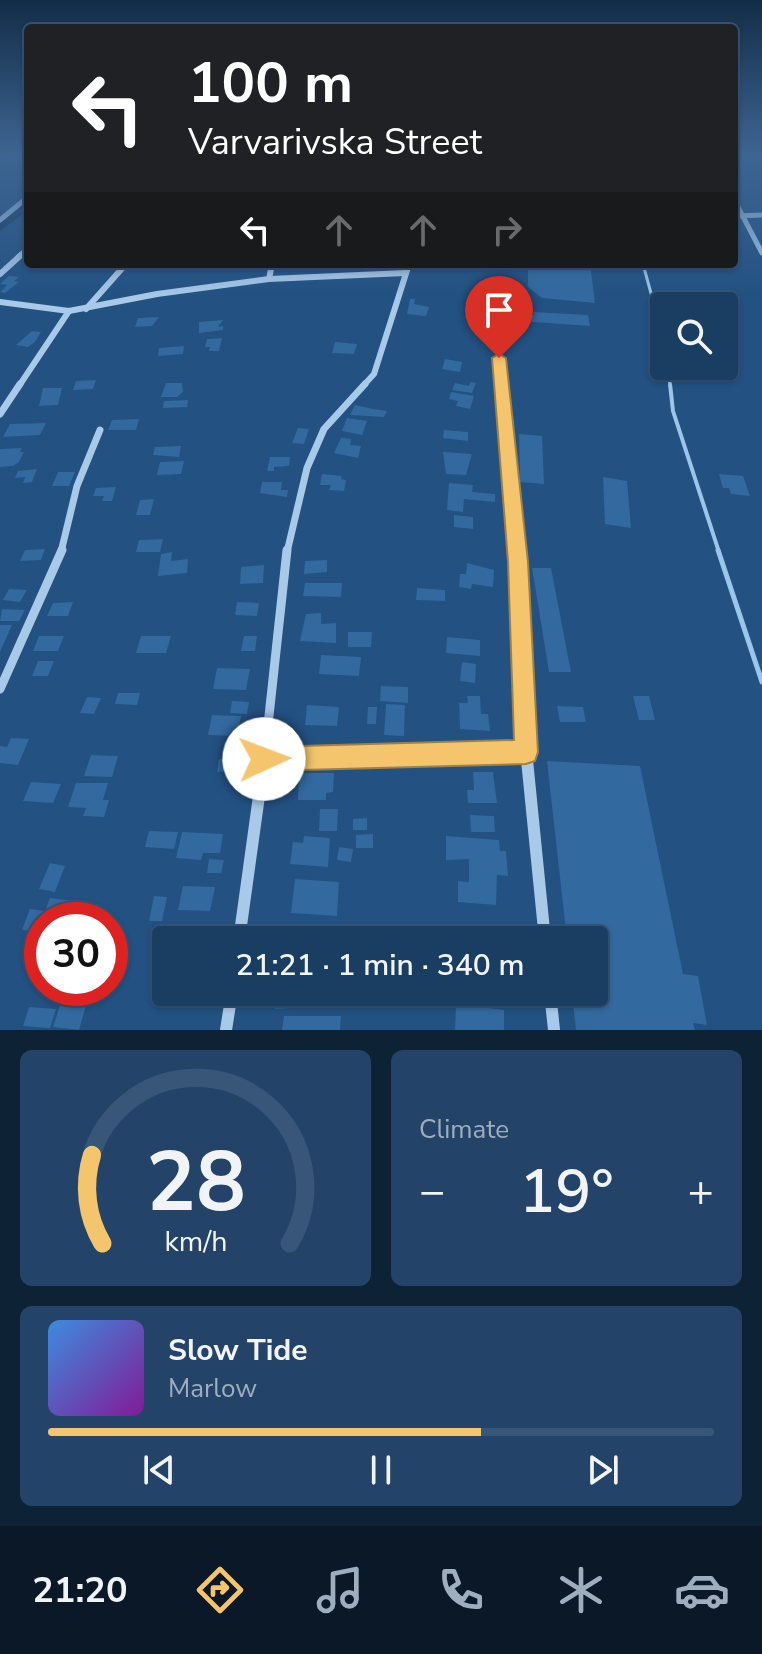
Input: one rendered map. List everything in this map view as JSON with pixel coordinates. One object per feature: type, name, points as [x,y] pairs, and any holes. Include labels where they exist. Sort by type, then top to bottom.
[{"type":"street","points":[[0,220],[22,202]]},
{"type":"street","points":[[738,207],[762,253]]},
{"type":"street","points":[[738,216],[762,215]]},
{"type":"street","points":[[0,274],[24,252]]},
{"type":"street","points":[[86,309],[122,268]]},
{"type":"street","points":[[269,279],[271,268]]},
{"type":"street","points":[[0,302],[69,311],[157,294],[269,279],[407,268],[393,324],[374,374],[324,429],[307,468],[283,567],[264,759],[241,926]]},
{"type":"street","points":[[0,414],[69,311]]},
{"type":"street","points":[[499,358],[518,562],[526,752],[544,926]]},
{"type":"street","points":[[0,689],[64,544],[77,486],[100,430]]},
{"type":"street","points":[[264,759],[526,752]]},
{"type":"street","points":[[226,1030],[230,1006]]},
{"type":"street","points":[[551,1006],[554,1030]]},
{"type":"building","points":[[528,268],[591,268],[595,303],[542,298],[528,287]]},
{"type":"building","points":[[9,276],[19,277],[14,281],[19,282],[5,293],[0,292],[7,285],[0,284]]},
{"type":"building","points":[[489,290],[499,290],[505,314],[495,314]]},
{"type":"building","points":[[410,299],[415,299],[414,304],[429,307],[426,316],[407,314]]},
{"type":"building","points":[[533,312],[588,315],[590,326],[506,320],[506,313],[534,315]]},
{"type":"building","points":[[159,317],[152,326],[135,327],[138,318]]},
{"type":"building","points":[[223,320],[218,327],[223,326],[223,330],[199,333],[199,322]]},
{"type":"building","points":[[32,331],[41,332],[35,342],[28,347],[16,345]]},
{"type":"building","points":[[222,338],[219,351],[209,351],[210,347],[205,347],[207,339]]},
{"type":"building","points":[[335,342],[357,344],[354,354],[332,353]]},
{"type":"building","points":[[184,346],[183,354],[158,356],[159,348]]},
{"type":"building","points":[[445,359],[462,362],[460,372],[442,369]]},
{"type":"building","points":[[96,380],[93,389],[73,390],[76,381]]},
{"type":"building","points":[[470,382],[476,383],[472,393],[452,390],[455,383],[469,386]]},
{"type":"building","points":[[166,383],[182,383],[183,392],[177,397],[161,397]]},
{"type":"building","points":[[43,388],[62,388],[58,405],[39,406]]},
{"type":"building","points":[[451,392],[474,396],[470,409],[456,406],[458,401],[449,399]]},
{"type":"building","points":[[188,400],[187,407],[163,408],[164,401]]},
{"type":"building","points":[[355,405],[387,411],[384,417],[350,415]]},
{"type":"building","points":[[347,418],[367,421],[362,435],[342,431]]},
{"type":"building","points":[[139,419],[136,430],[108,430],[112,420]]},
{"type":"building","points":[[46,423],[40,435],[3,437],[10,424]]},
{"type":"building","points":[[298,428],[309,429],[304,444],[292,443]]},
{"type":"building","points":[[444,430],[468,432],[468,441],[443,438]]},
{"type":"building","points":[[519,434],[542,436],[544,484],[520,482]]},
{"type":"building","points":[[341,438],[351,439],[350,445],[361,446],[358,458],[334,453]]},
{"type":"building","points":[[181,446],[179,457],[153,455],[155,447]]},
{"type":"building","points":[[22,448],[20,452],[24,452],[19,462],[0,467],[0,449]]},
{"type":"building","points":[[443,452],[472,454],[466,475],[446,474]]},
{"type":"building","points":[[270,457],[290,457],[289,466],[267,471]]},
{"type":"building","points":[[184,461],[181,474],[157,475],[160,462]]},
{"type":"building","points":[[37,469],[32,482],[23,483],[25,477],[15,478],[18,471]]},
{"type":"building","points":[[58,472],[75,472],[69,486],[52,486]]},
{"type":"building","points":[[322,474],[342,476],[341,479],[346,480],[344,491],[329,490],[331,485],[320,485]]},
{"type":"building","points":[[719,474],[743,476],[750,496],[731,494],[729,488],[723,488]]},
{"type":"building","points":[[603,477],[627,481],[631,528],[605,524]]},
{"type":"building","points":[[262,482],[282,482],[281,490],[288,490],[287,497],[260,493]]},
{"type":"building","points":[[449,483],[473,485],[472,492],[495,494],[495,502],[464,499],[463,512],[447,510]]},
{"type":"building","points":[[116,487],[112,501],[102,501],[104,496],[93,496],[96,488]]},
{"type":"building","points":[[154,499],[150,515],[136,515],[140,500]]},
{"type":"building","points":[[454,515],[473,517],[473,529],[454,527]]},
{"type":"building","points":[[163,539],[160,552],[136,552],[139,540]]},
{"type":"building","points":[[45,549],[41,560],[20,561],[25,550]]},
{"type":"building","points":[[172,552],[171,561],[188,559],[187,573],[158,576],[161,554]]},
{"type":"building","points":[[327,560],[327,572],[304,574],[305,561]]},
{"type":"building","points":[[467,563],[494,570],[493,587],[472,584],[471,589],[459,587],[460,574],[466,574]]},
{"type":"building","points":[[264,565],[263,583],[240,584],[241,567]]},
{"type":"building","points":[[532,568],[551,568],[571,672],[549,672]]},
{"type":"building","points":[[305,583],[342,583],[341,597],[303,596]]},
{"type":"building","points":[[417,588],[445,590],[445,601],[416,600]]},
{"type":"building","points":[[9,589],[27,590],[20,602],[3,600]]},
{"type":"building","points":[[73,602],[68,616],[47,616],[53,603]]},
{"type":"building","points":[[237,602],[259,603],[257,616],[235,615]]},
{"type":"building","points":[[2,609],[25,610],[19,621],[0,621]]},
{"type":"building","points":[[321,613],[321,624],[336,623],[336,643],[300,641],[306,614]]},
{"type":"building","points":[[0,625],[12,625],[0,652]]},
{"type":"building","points":[[348,632],[372,632],[371,647],[348,647]]},
{"type":"building","points":[[39,636],[64,636],[58,651],[33,651]]},
{"type":"building","points":[[141,636],[171,636],[166,653],[136,653]]},
{"type":"building","points":[[244,636],[257,636],[255,651],[241,651]]},
{"type":"building","points":[[447,637],[480,640],[480,656],[446,653]]},
{"type":"building","points":[[321,655],[361,657],[359,676],[319,674]]},
{"type":"building","points":[[38,661],[54,661],[48,676],[32,676]]},
{"type":"building","points":[[462,662],[476,664],[475,683],[460,681]]},
{"type":"building","points":[[217,668],[250,669],[246,690],[213,689]]},
{"type":"building","points":[[381,686],[408,687],[408,703],[380,701]]},
{"type":"building","points":[[118,693],[140,693],[137,705],[115,704]]},
{"type":"building","points":[[467,696],[480,696],[481,714],[488,714],[490,731],[460,729],[459,703],[468,703]]},
{"type":"building","points":[[633,696],[649,696],[655,720],[639,720]]},
{"type":"building","points":[[87,697],[101,698],[94,714],[80,713]]},
{"type":"building","points":[[232,701],[249,702],[247,714],[230,713]]},
{"type":"building","points":[[386,704],[405,705],[404,736],[384,735]]},
{"type":"building","points":[[307,705],[339,707],[337,726],[305,725]]},
{"type":"building","points":[[557,706],[583,707],[586,722],[560,722]]},
{"type":"building","points":[[368,707],[377,707],[376,724],[367,724]]},
{"type":"building","points":[[212,715],[241,716],[237,736],[208,735]]},
{"type":"building","points":[[11,738],[29,739],[18,765],[0,763],[0,746],[7,747]]},
{"type":"building","points":[[91,755],[118,756],[112,777],[84,776]]},
{"type":"building","points":[[236,758],[235,771],[217,772],[219,759]]},
{"type":"building","points":[[547,761],[640,766],[683,974],[698,976],[707,1025],[693,1023],[695,1030],[576,1030],[573,1006],[608,1006],[608,926],[565,926]]},
{"type":"building","points":[[473,772],[493,772],[497,803],[468,803],[467,790],[474,790]]},
{"type":"building","points":[[299,773],[334,773],[333,792],[326,793],[326,800],[298,800]]},
{"type":"building","points":[[31,782],[61,784],[53,803],[23,801]]},
{"type":"building","points":[[76,783],[108,783],[103,800],[109,800],[104,817],[83,816],[86,808],[68,807]]},
{"type":"building","points":[[320,809],[338,809],[337,831],[319,831]]},
{"type":"building","points":[[470,815],[494,816],[495,832],[471,832]]},
{"type":"building","points":[[367,818],[367,830],[353,830],[353,819]]},
{"type":"building","points":[[149,831],[178,832],[174,849],[145,847]]},
{"type":"building","points":[[182,832],[223,834],[220,853],[203,853],[201,860],[176,858]]},
{"type":"building","points":[[373,834],[373,848],[356,848],[356,835]]},
{"type":"building","points":[[304,836],[330,838],[328,867],[290,864],[293,842],[303,843]]},
{"type":"building","points":[[446,836],[499,840],[500,851],[506,851],[508,876],[497,875],[496,905],[458,902],[458,881],[469,882],[469,859],[446,860]]},
{"type":"building","points":[[339,847],[353,849],[351,862],[337,860]]},
{"type":"building","points":[[209,859],[224,860],[221,873],[207,873]]},
{"type":"building","points":[[50,863],[65,866],[55,892],[39,889]]},
{"type":"building","points":[[295,879],[339,882],[337,916],[291,913]]},
{"type":"building","points":[[183,886],[215,887],[210,911],[178,910]]},
{"type":"building","points":[[154,896],[167,897],[162,921],[149,921]]},
{"type":"building","points":[[50,898],[81,902],[48,902]]},
{"type":"building","points":[[60,1006],[86,1006],[79,1030],[53,1027]]},
{"type":"building","points":[[275,1006],[291,1006],[291,1008],[275,1009]]},
{"type":"building","points":[[456,1006],[504,1010],[504,1030],[455,1030]]},
{"type":"building","points":[[29,1007],[56,1009],[50,1028],[23,1026]]},
{"type":"building","points":[[284,1016],[341,1016],[340,1030],[282,1030]]},
{"type":"waterway","points":[[0,227],[24,206]]},
{"type":"waterway","points":[[644,268],[651,292]]},
{"type":"waterway","points":[[669,380],[670,386]]},
{"type":"waterway","points":[[670,384],[673,411],[719,552]]},
{"type":"waterway","points":[[718,550],[762,682]]},
{"type":"route","points":[[264,759],[526,752],[518,562],[499,358]]}]
